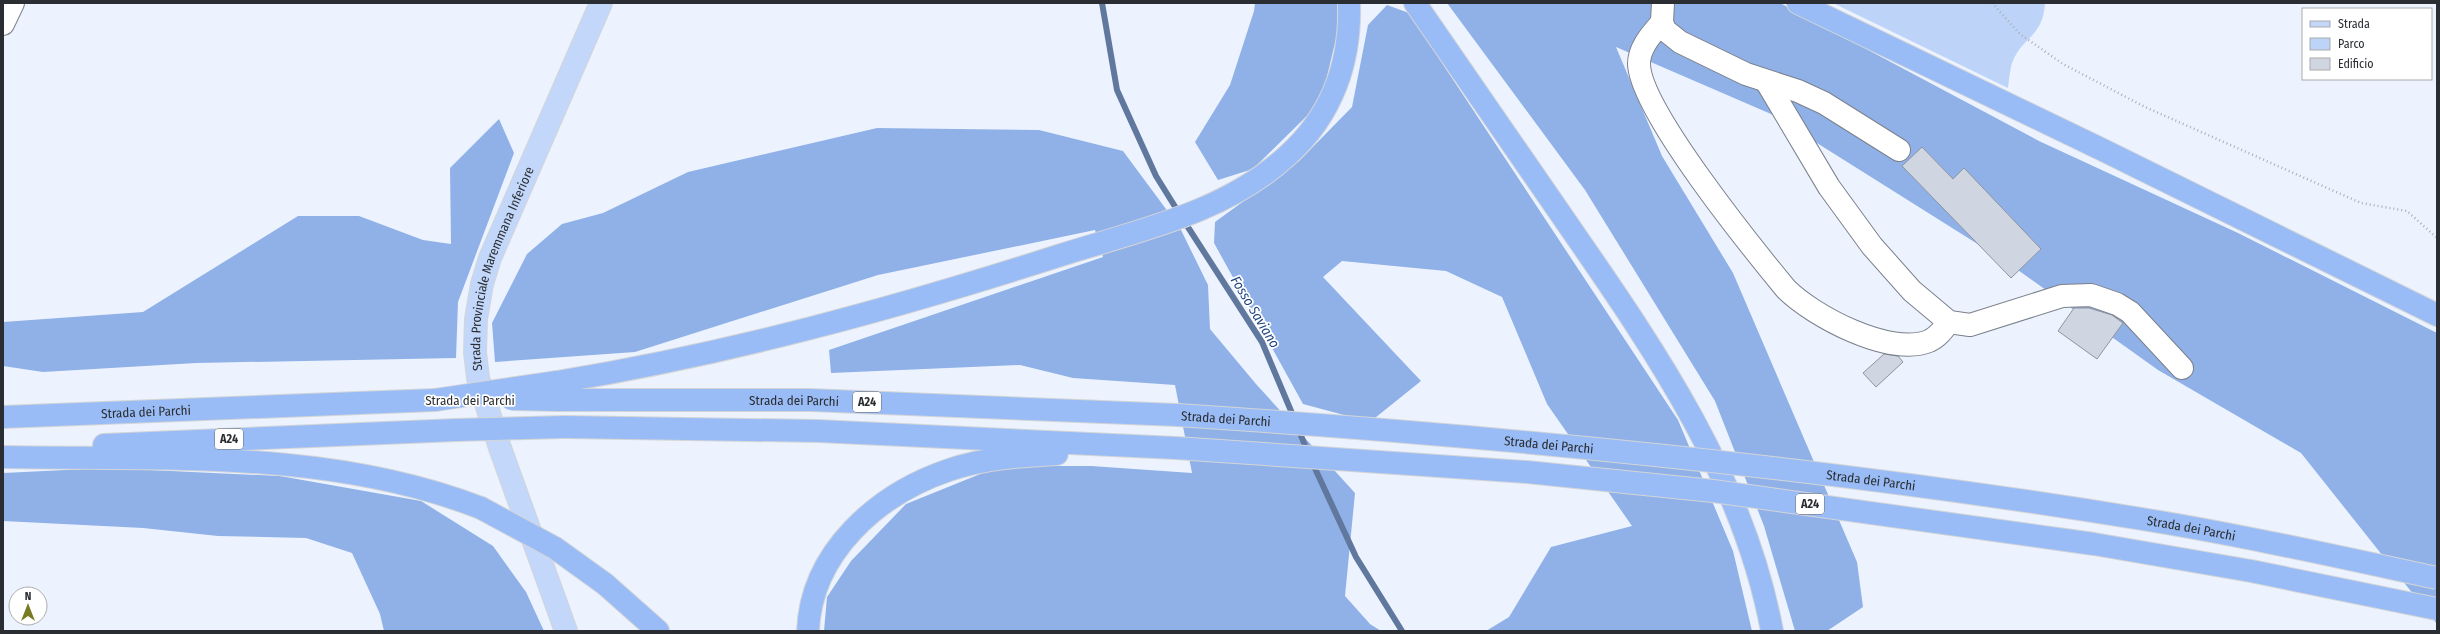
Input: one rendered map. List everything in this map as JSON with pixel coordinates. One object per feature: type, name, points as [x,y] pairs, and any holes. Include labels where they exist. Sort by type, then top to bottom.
[{"type":"highway","points":[[558,391],[783,336],[938,293],[1203,210],[1256,181],[1301,143],[1312,130],[1330,102],[1345,60],[1349,33],[1349,3]]},
{"type":"highway","points":[[1415,3],[1627,309],[1674,383],[1717,466],[1736,509],[1757,572],[1770,622]]},
{"type":"highway","points":[[1798,3],[2103,150],[2437,315]]},
{"type":"highway","name":"Strada dei Parchi","points":[[3,417],[435,400],[558,391],[1177,414],[1587,447],[1909,485],[2146,520],[2437,578]]},
{"type":"highway","name":"A24","points":[[3,450],[456,430],[565,427],[818,431],[1176,448],[1527,472],[1713,491],[2094,544],[2258,572],[2437,609]]},
{"type":"highway","points":[[808,631],[814,592],[836,549],[851,531],[870,514],[894,496],[922,481],[950,470],[1002,458],[1176,448]]},
{"type":"highway","points":[[3,457],[230,461],[303,465],[399,481],[441,493],[481,508],[555,548],[605,584],[658,631]]},
{"type":"main road","name":"Strada Provinciale Maremmana Inferiore","points":[[564,625],[486,406],[475,360],[476,324],[480,290],[490,258],[601,3]]},
{"type":"street","points":[[3,24],[12,3]]},
{"type":"street","points":[[1662,13],[1665,30],[1680,42],[1766,81],[1798,91],[1824,103],[1899,150]]},
{"type":"street","points":[[1662,13],[1645,43],[1639,63],[1642,83],[1681,152],[1786,289],[1807,308],[1832,322],[1856,332],[1892,342],[1913,344],[1930,340],[1939,335],[1948,322]]},
{"type":"street","points":[[1766,81],[1829,187],[1872,246],[1912,291],[1948,322],[1970,325],[2062,296],[2091,295],[2117,304],[2130,312],[2182,368]]},
{"type":"path","points":[[1992,3],[2020,34],[2063,64],[2145,107],[2360,203],[2407,212],[2437,238]]},
{"type":"green space","points":[[1833,3],[2045,3],[2040,23],[2016,54],[2012,63],[2008,88]]},
{"type":"shaded area","points":[[1255,3],[1337,3],[1338,30],[1321,102],[1253,169],[1218,180],[1195,142],[1230,85],[1254,11]]},
{"type":"shaded area","points":[[1447,3],[1780,3],[2039,141],[2238,233],[2437,333],[2437,624],[2301,453],[2158,370],[2011,265],[1771,114],[1616,47],[1662,156],[1733,273],[1857,562],[1863,607],[1827,631],[1795,631],[1764,526],[1715,401],[1585,190]]},
{"type":"shaded area","points":[[1387,5],[1409,13],[1678,420],[1733,551],[1752,631],[1486,631],[1509,617],[1551,547],[1632,526],[1547,404],[1502,297],[1446,271],[1342,261],[1323,277],[1421,381],[1370,422],[1303,404],[1214,243],[1215,222],[1299,161],[1352,107],[1368,25]]},
{"type":"shaded area","points":[[499,119],[514,153],[458,302],[456,358],[196,363],[43,372],[3,366],[3,322],[143,312],[298,216],[359,216],[423,240],[451,244],[450,168]]},
{"type":"shaded area","points":[[877,128],[1039,130],[1123,151],[1180,228],[1208,285],[1210,329],[1256,384],[1355,493],[1345,596],[1370,624],[1381,631],[824,631],[827,597],[851,561],[906,504],[1000,466],[1091,466],[1192,473],[1175,385],[1073,378],[1020,365],[831,373],[829,350],[1103,257],[1095,230],[878,275],[635,352],[495,362],[492,323],[527,254],[562,224],[603,213],[688,172]]},
{"type":"shaded area","points":[[107,468],[280,476],[421,501],[493,546],[526,592],[544,631],[384,631],[380,614],[352,553],[306,538],[218,536],[143,528],[3,521],[3,473]]},
{"type":"building","points":[[1922,147],[1953,179],[1964,168],[2041,249],[2011,278],[1902,166]]},
{"type":"building","points":[[2074,308],[2089,308],[2112,315],[2123,323],[2097,359],[2058,331]]},
{"type":"building","points":[[1884,354],[1898,356],[1903,362],[1876,387],[1863,373]]},
{"type":"waterway","name":"Fosso Saviano","points":[[1102,3],[1117,90],[1156,176],[1179,213]]},
{"type":"waterway","name":"Fosso Saviano","points":[[1184,221],[1262,342],[1294,418]]},
{"type":"waterway","name":"Fosso Saviano","points":[[1298,428],[1308,453]]},
{"type":"waterway","name":"Fosso Saviano","points":[[1312,462],[1356,557],[1402,631]]}]
